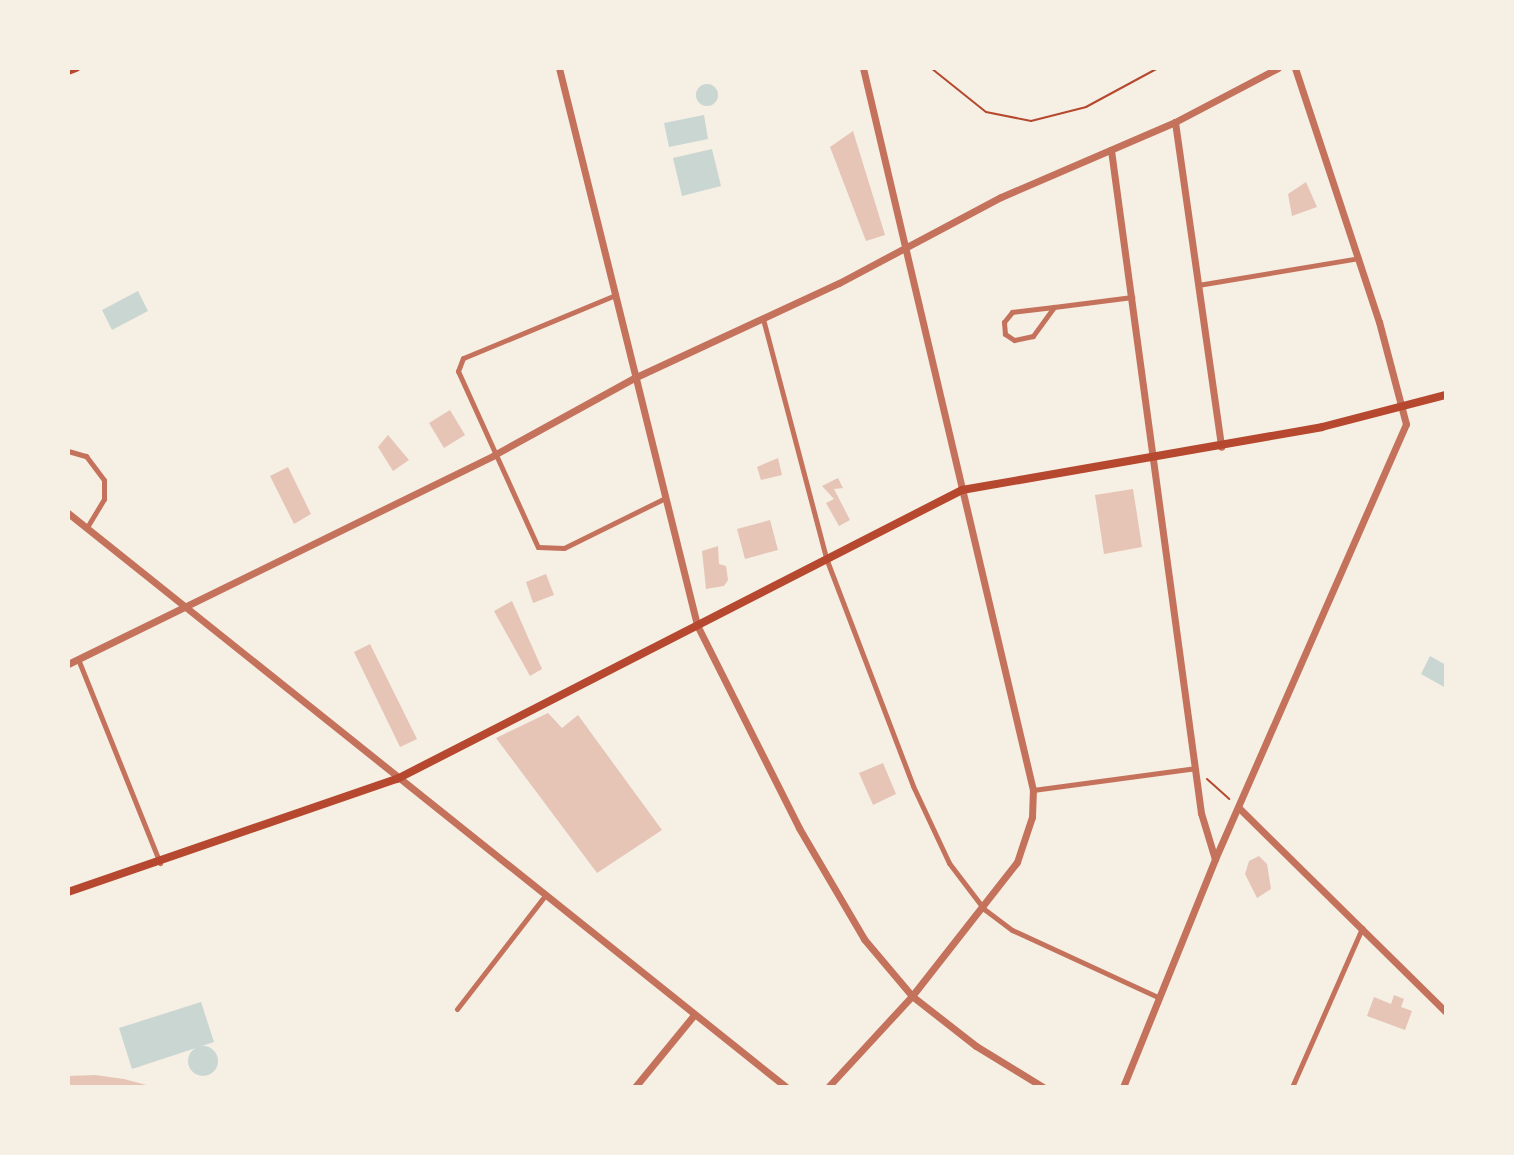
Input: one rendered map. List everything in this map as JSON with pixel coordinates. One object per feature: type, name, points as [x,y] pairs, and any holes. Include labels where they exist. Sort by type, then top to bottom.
[{"type":"main road","points":[[68,71],[76,68]]},
{"type":"main road","points":[[68,892],[160,864],[397,779],[962,490],[1221,447],[1406,409],[1446,395]]},
{"type":"street","points":[[559,68],[613,296],[697,625],[799,828],[856,926],[912,996],[976,1046],[1043,1087]]},
{"type":"street","points":[[828,1087],[912,996],[984,909],[1021,851],[1032,817],[1033,790],[908,247],[863,68]]},
{"type":"street","points":[[68,664],[494,455],[634,378],[763,319],[1001,197],[1175,122],[1278,68]]},
{"type":"street","points":[[1123,1087],[1215,859],[1390,469],[1406,424],[1406,409],[1359,258],[1295,68]]},
{"type":"street","points":[[1175,122],[1221,447]]},
{"type":"street","points":[[1111,150],[1196,768],[1207,839],[1215,859]]},
{"type":"street","points":[[1198,285],[1359,258]]},
{"type":"street","points":[[613,296],[459,361],[458,371],[534,541],[546,550],[564,548],[665,498]]},
{"type":"street","points":[[1054,307],[1033,336],[1014,340],[1005,334],[1004,322],[1012,312],[1132,297]]},
{"type":"street","points":[[763,319],[826,558],[913,786],[949,863],[984,909],[1012,930],[1158,997]]},
{"type":"street","points":[[68,451],[86,456],[104,480],[104,499],[87,527]]},
{"type":"street","points":[[68,513],[543,898],[786,1087]]},
{"type":"street","points":[[78,659],[160,864]]},
{"type":"street","points":[[1033,790],[1196,768]]},
{"type":"street","points":[[1239,808],[1446,1012]]},
{"type":"street","points":[[1207,839],[1224,841]]},
{"type":"street","points":[[457,1009],[543,898]]},
{"type":"street","points":[[1292,1087],[1362,928]]},
{"type":"street","points":[[635,1087],[694,1015]]},
{"type":"path","points":[[931,68],[986,112],[1031,121],[1086,107],[1158,68]]},
{"type":"path","points":[[1196,768],[1239,808]]},
{"type":"shaded area","points":[[707,84],[715,87],[718,95],[715,103],[707,106],[699,103],[696,95],[699,87]]},
{"type":"shaded area","points":[[704,115],[708,139],[669,147],[664,123]]},
{"type":"shaded area","points":[[712,149],[721,186],[682,196],[673,158]]},
{"type":"shaded area","points":[[138,291],[148,311],[112,330],[102,310]]},
{"type":"shaded area","points":[[1430,656],[1446,665],[1446,688],[1421,674]]},
{"type":"shaded area","points":[[201,1002],[214,1042],[132,1069],[119,1028]]},
{"type":"shaded area","points":[[203,1046],[209,1047],[217,1055],[217,1067],[209,1075],[203,1076],[197,1075],[189,1067],[188,1061],[189,1055],[197,1047]]},
{"type":"building","points":[[853,131],[885,235],[866,241],[830,147]]},
{"type":"building","points":[[1306,182],[1317,207],[1292,216],[1288,194]]},
{"type":"building","points":[[450,410],[465,435],[444,448],[429,423]]},
{"type":"building","points":[[388,435],[409,460],[393,471],[378,447]]},
{"type":"building","points":[[778,458],[782,475],[761,480],[757,467]]},
{"type":"building","points":[[288,467],[311,514],[294,524],[270,476]]},
{"type":"building","points":[[838,478],[843,488],[834,489],[850,520],[839,526],[826,503],[834,499],[822,486]]},
{"type":"building","points":[[1133,489],[1142,547],[1104,554],[1095,495]]},
{"type":"building","points":[[770,520],[778,550],[745,559],[737,529]]},
{"type":"building","points":[[718,546],[719,564],[726,566],[728,580],[724,586],[706,589],[702,551]]},
{"type":"building","points":[[546,574],[554,595],[533,603],[526,582]]},
{"type":"building","points":[[512,601],[542,669],[530,676],[494,611]]},
{"type":"building","points":[[370,644],[417,739],[400,747],[354,652]]},
{"type":"building","points":[[548,713],[562,728],[578,715],[662,830],[597,873],[496,738]]},
{"type":"building","points":[[883,763],[896,794],[873,805],[859,773]]},
{"type":"building","points":[[1259,856],[1267,864],[1271,889],[1257,898],[1245,874],[1249,861]]},
{"type":"building","points":[[1394,995],[1404,999],[1401,1007],[1412,1011],[1405,1030],[1367,1016],[1374,997],[1391,1004]]},
{"type":"building","points":[[95,1075],[154,1087],[68,1087],[68,1076]]}]
